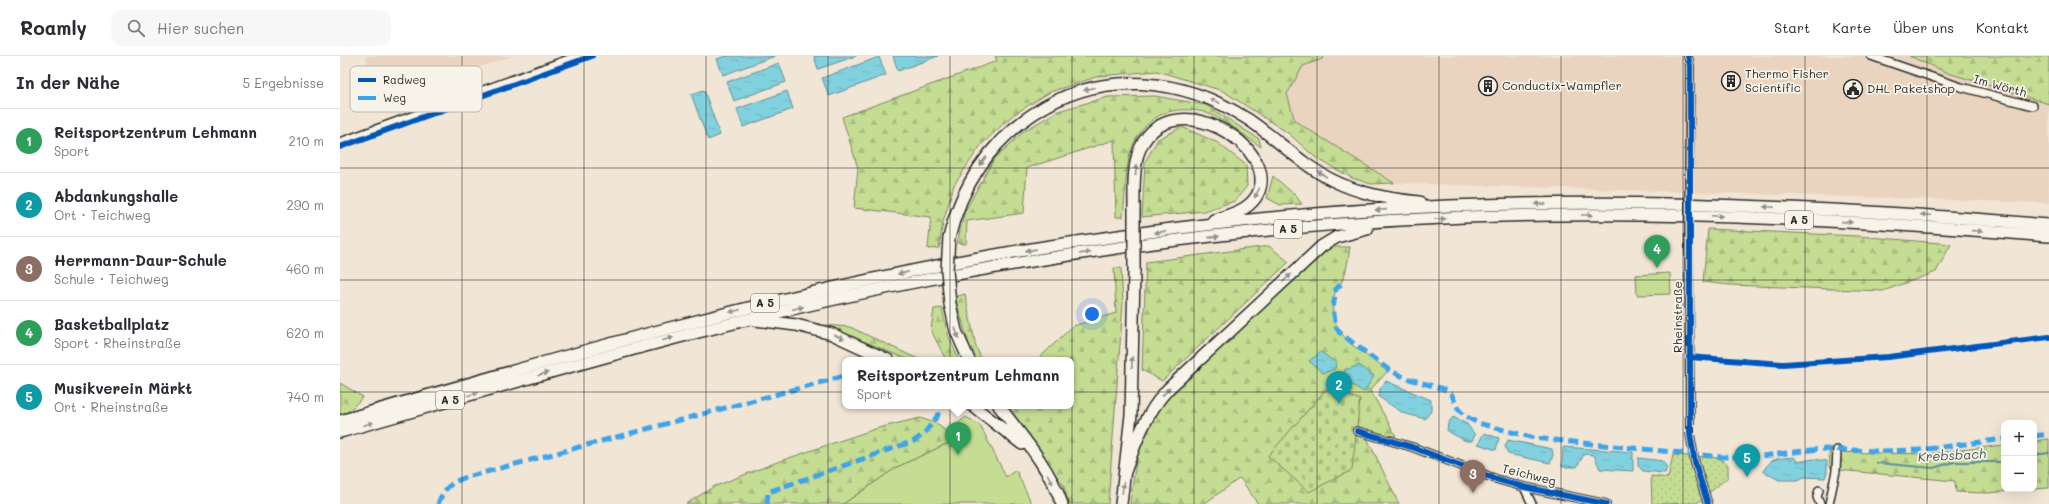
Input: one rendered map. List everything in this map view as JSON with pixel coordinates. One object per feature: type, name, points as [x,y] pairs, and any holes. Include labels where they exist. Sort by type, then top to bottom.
[{"type":"highway","points":[[968,357],[956,331],[950,304],[947,270],[949,238],[960,203],[968,185],[979,166],[1006,134],[1041,108],[1060,99],[1096,87],[1116,84],[1156,84],[1201,94],[1225,105],[1250,121],[1331,180],[1358,191],[1385,198],[1448,206]]},
{"type":"highway","points":[[1121,504],[1126,472],[1131,414],[1134,209],[1138,154],[1149,136],[1159,127],[1178,119],[1201,121],[1224,132],[1249,151],[1261,171],[1261,185],[1256,197],[1246,207],[1238,212],[1198,226]]},
{"type":"highway","name":"A 5","points":[[340,421],[608,343],[845,285],[1010,253],[1198,226],[1316,215],[1448,206],[1635,203],[1747,206],[1953,217],[2049,225]]},
{"type":"highway","name":"A 5","points":[[340,432],[746,319],[932,279],[1079,254],[1244,233],[1401,222],[1548,215],[1704,216],[1834,221],[2049,236]]},
{"type":"highway","points":[[1126,472],[1144,424],[1158,400],[1308,258],[1322,246],[1337,237],[1355,231],[1401,222]]},
{"type":"highway","points":[[746,319],[811,328],[850,341],[882,357]]},
{"type":"highway","points":[[977,409],[998,423],[1037,456]]},
{"type":"highway","points":[[1000,409],[1037,456],[1050,478],[1062,504]]},
{"type":"street","points":[[482,90],[577,56]]},
{"type":"street","name":"Rheinstraße","points":[[1688,56],[1690,66],[1690,434],[1695,463],[1706,503]]},
{"type":"street","name":"Im Wörth","points":[[1871,56],[1961,87],[2033,106]]},
{"type":"street","points":[[340,142],[423,112]]},
{"type":"street","name":"Teichweg","points":[[1357,430],[1412,446],[1475,472],[1524,487],[1606,504]]},
{"type":"street","points":[[1829,504],[1836,471],[1837,450]]},
{"type":"street","points":[[1524,487],[1532,504]]},
{"type":"street","points":[[1819,490],[1817,497],[1820,504]]},
{"type":"shaded area","points":[[365,56],[513,56],[482,66],[369,66]]},
{"type":"shaded area","points":[[1323,56],[1909,56],[1948,73],[2049,104],[2049,203],[1394,183],[1295,121],[1287,94],[1303,66],[1322,59]]},
{"type":"green space","points":[[995,56],[1323,56],[1322,59],[1303,66],[1287,94],[1295,121],[1394,183],[1371,184],[1352,178],[1316,158],[1288,133],[1223,91],[1157,71],[1099,76],[1050,92],[1013,115],[981,145],[954,185],[943,222],[939,248],[928,249],[931,217],[854,208],[858,168],[842,117],[997,61]]},
{"type":"green space","points":[[1909,56],[2049,56],[2049,104],[1948,73]]},
{"type":"green space","points":[[1155,96],[1206,105],[1259,139],[1261,147],[1233,127],[1211,114],[1191,110],[1169,112],[1151,121],[1143,129],[1131,150],[1129,156],[1123,217],[1116,217],[1114,140],[1027,168],[1024,213],[967,221],[966,244],[957,243],[965,211],[994,159],[1024,131],[1058,111],[1108,97]]},
{"type":"green space","points":[[1182,127],[1218,143],[1246,165],[1247,186],[1235,201],[1205,211],[1142,217],[1145,162],[1158,139]]},
{"type":"green space","points":[[1273,176],[1295,195],[1302,204],[1280,205],[1267,198]]},
{"type":"green space","points":[[1708,229],[1857,236],[1951,244],[1936,272],[1883,291],[1730,285],[1703,282]]},
{"type":"green space","points":[[1269,246],[1289,262],[1162,381],[1142,370],[1146,262]]},
{"type":"green space","points":[[1331,247],[1350,247],[1345,274],[1341,284],[1336,290],[1333,305],[1334,318],[1339,329],[1346,339],[1366,355],[1389,370],[1370,390],[1396,436],[1365,434],[1399,504],[1258,504],[1240,478],[1204,504],[1130,504],[1140,446],[1143,435],[1155,411],[1172,390],[1319,255]]},
{"type":"green space","points":[[1114,268],[1121,268],[1123,304],[1108,504],[1069,504],[1063,484],[1002,409],[1074,409],[1074,357],[1040,357],[1073,326],[1116,313]]},
{"type":"green space","points":[[1670,273],[1671,294],[1637,295],[1636,275]]},
{"type":"green space","points":[[965,294],[976,347],[981,357],[974,357],[970,348],[955,297]]},
{"type":"green space","points":[[942,308],[947,332],[958,357],[944,357],[931,330],[934,309]]},
{"type":"green space","points":[[824,325],[850,327],[914,357],[902,357]]},
{"type":"green space","points":[[340,383],[363,397],[348,412],[340,414]]},
{"type":"green space","points":[[1328,387],[1360,400],[1352,470],[1309,492],[1268,456]]},
{"type":"green space","points":[[966,417],[980,425],[1006,477],[1016,470],[1032,504],[843,504],[897,467],[946,444],[944,434]]},
{"type":"green space","points":[[920,418],[935,423],[957,439],[897,467],[843,504],[686,504],[713,487],[780,461],[878,428]]},
{"type":"green space","points":[[2049,439],[2049,488],[2037,489],[2037,441]]},
{"type":"green space","points":[[2001,445],[2001,492],[1956,492],[1955,481],[1838,470],[1830,467],[1829,452],[1926,454]]},
{"type":"green space","points":[[1673,455],[1719,458],[1728,465],[1728,477],[1697,503],[1652,504],[1651,476],[1668,478]]},
{"type":"water","points":[[726,56],[775,56],[723,75],[717,59]]},
{"type":"water","points":[[814,56],[856,56],[818,69]]},
{"type":"water","points":[[893,56],[938,56],[898,71]]},
{"type":"water","points":[[879,57],[886,75],[829,96],[822,78]]},
{"type":"water","points":[[779,63],[786,82],[734,101],[727,82]]},
{"type":"water","points":[[704,90],[720,135],[708,140],[691,94]]},
{"type":"water","points":[[787,91],[793,109],[743,127],[737,109]]},
{"type":"water","points":[[1321,352],[1336,363],[1335,369],[1323,373],[1309,361]]},
{"type":"water","points":[[1359,365],[1374,376],[1364,392],[1342,379],[1345,370]]},
{"type":"water","points":[[1386,381],[1431,400],[1431,411],[1425,419],[1403,413],[1379,397],[1380,389]]},
{"type":"water","points":[[1453,417],[1467,424],[1475,435],[1472,441],[1466,441],[1447,431],[1448,423]]},
{"type":"water","points":[[1484,433],[1499,438],[1496,450],[1478,444]]},
{"type":"water","points":[[1508,440],[1552,449],[1553,455],[1550,463],[1508,454],[1505,446]]},
{"type":"water","points":[[1563,447],[1633,452],[1633,471],[1600,469],[1594,455],[1584,454],[1577,467],[1562,467]]},
{"type":"water","points":[[1794,457],[1798,462],[1813,459],[1827,461],[1827,472],[1825,478],[1804,477],[1798,480],[1779,480],[1763,471],[1776,459]]},
{"type":"water","points":[[1638,458],[1663,461],[1667,468],[1665,473],[1643,471],[1638,466]]},
{"type":"waterway","name":"Krebsbach","points":[[2037,455],[2049,453]]},
{"type":"waterway","name":"Krebsbach","points":[[1877,463],[1933,468],[1954,462],[2001,462]]},
{"type":"marked path","points":[[1341,284],[1336,289],[1333,308],[1336,327],[1340,333],[1389,370],[1406,378],[1447,390],[1452,395],[1458,409],[1465,416],[1478,423],[1534,438],[1723,457],[1753,457],[1820,449],[1880,451],[1919,450],[2001,439]]},
{"type":"marked path","points":[[438,504],[449,486],[467,477],[842,377]]},
{"type":"marked path","points":[[767,504],[768,492],[914,441],[924,434],[938,415],[937,409]]},
{"type":"marked path","points":[[2037,436],[2049,434]]},
{"type":"cycle path","points":[[482,96],[592,56]]},
{"type":"cycle path","points":[[1688,56],[1690,66],[1690,434],[1695,463],[1708,504]]},
{"type":"cycle path","points":[[340,147],[437,112]]},
{"type":"cycle path","points":[[1689,357],[1783,364],[1888,357],[2049,337]]},
{"type":"cycle path","points":[[1357,431],[1412,447],[1496,479],[1524,487],[1606,504]]},
{"type":"place","name":"Thermo Fisher Scientific","points":[[1731,81]]},
{"type":"place","name":"Conductix-Wampfler","points":[[1488,86]]},
{"type":"place","name":"DHL Paketshop","points":[[1853,89]]},
{"type":"place","name":"Basketballplatz","points":[[1657,268]]},
{"type":"place","name":"Abdankungshalle","points":[[1339,404]]},
{"type":"place","name":"Reitsportzentrum Lehmann","points":[[958,455]]},
{"type":"place","name":"Musikverein Märkt","points":[[1747,477]]},
{"type":"place","name":"Herrmann-Daur-Schule","points":[[1473,493]]}]
